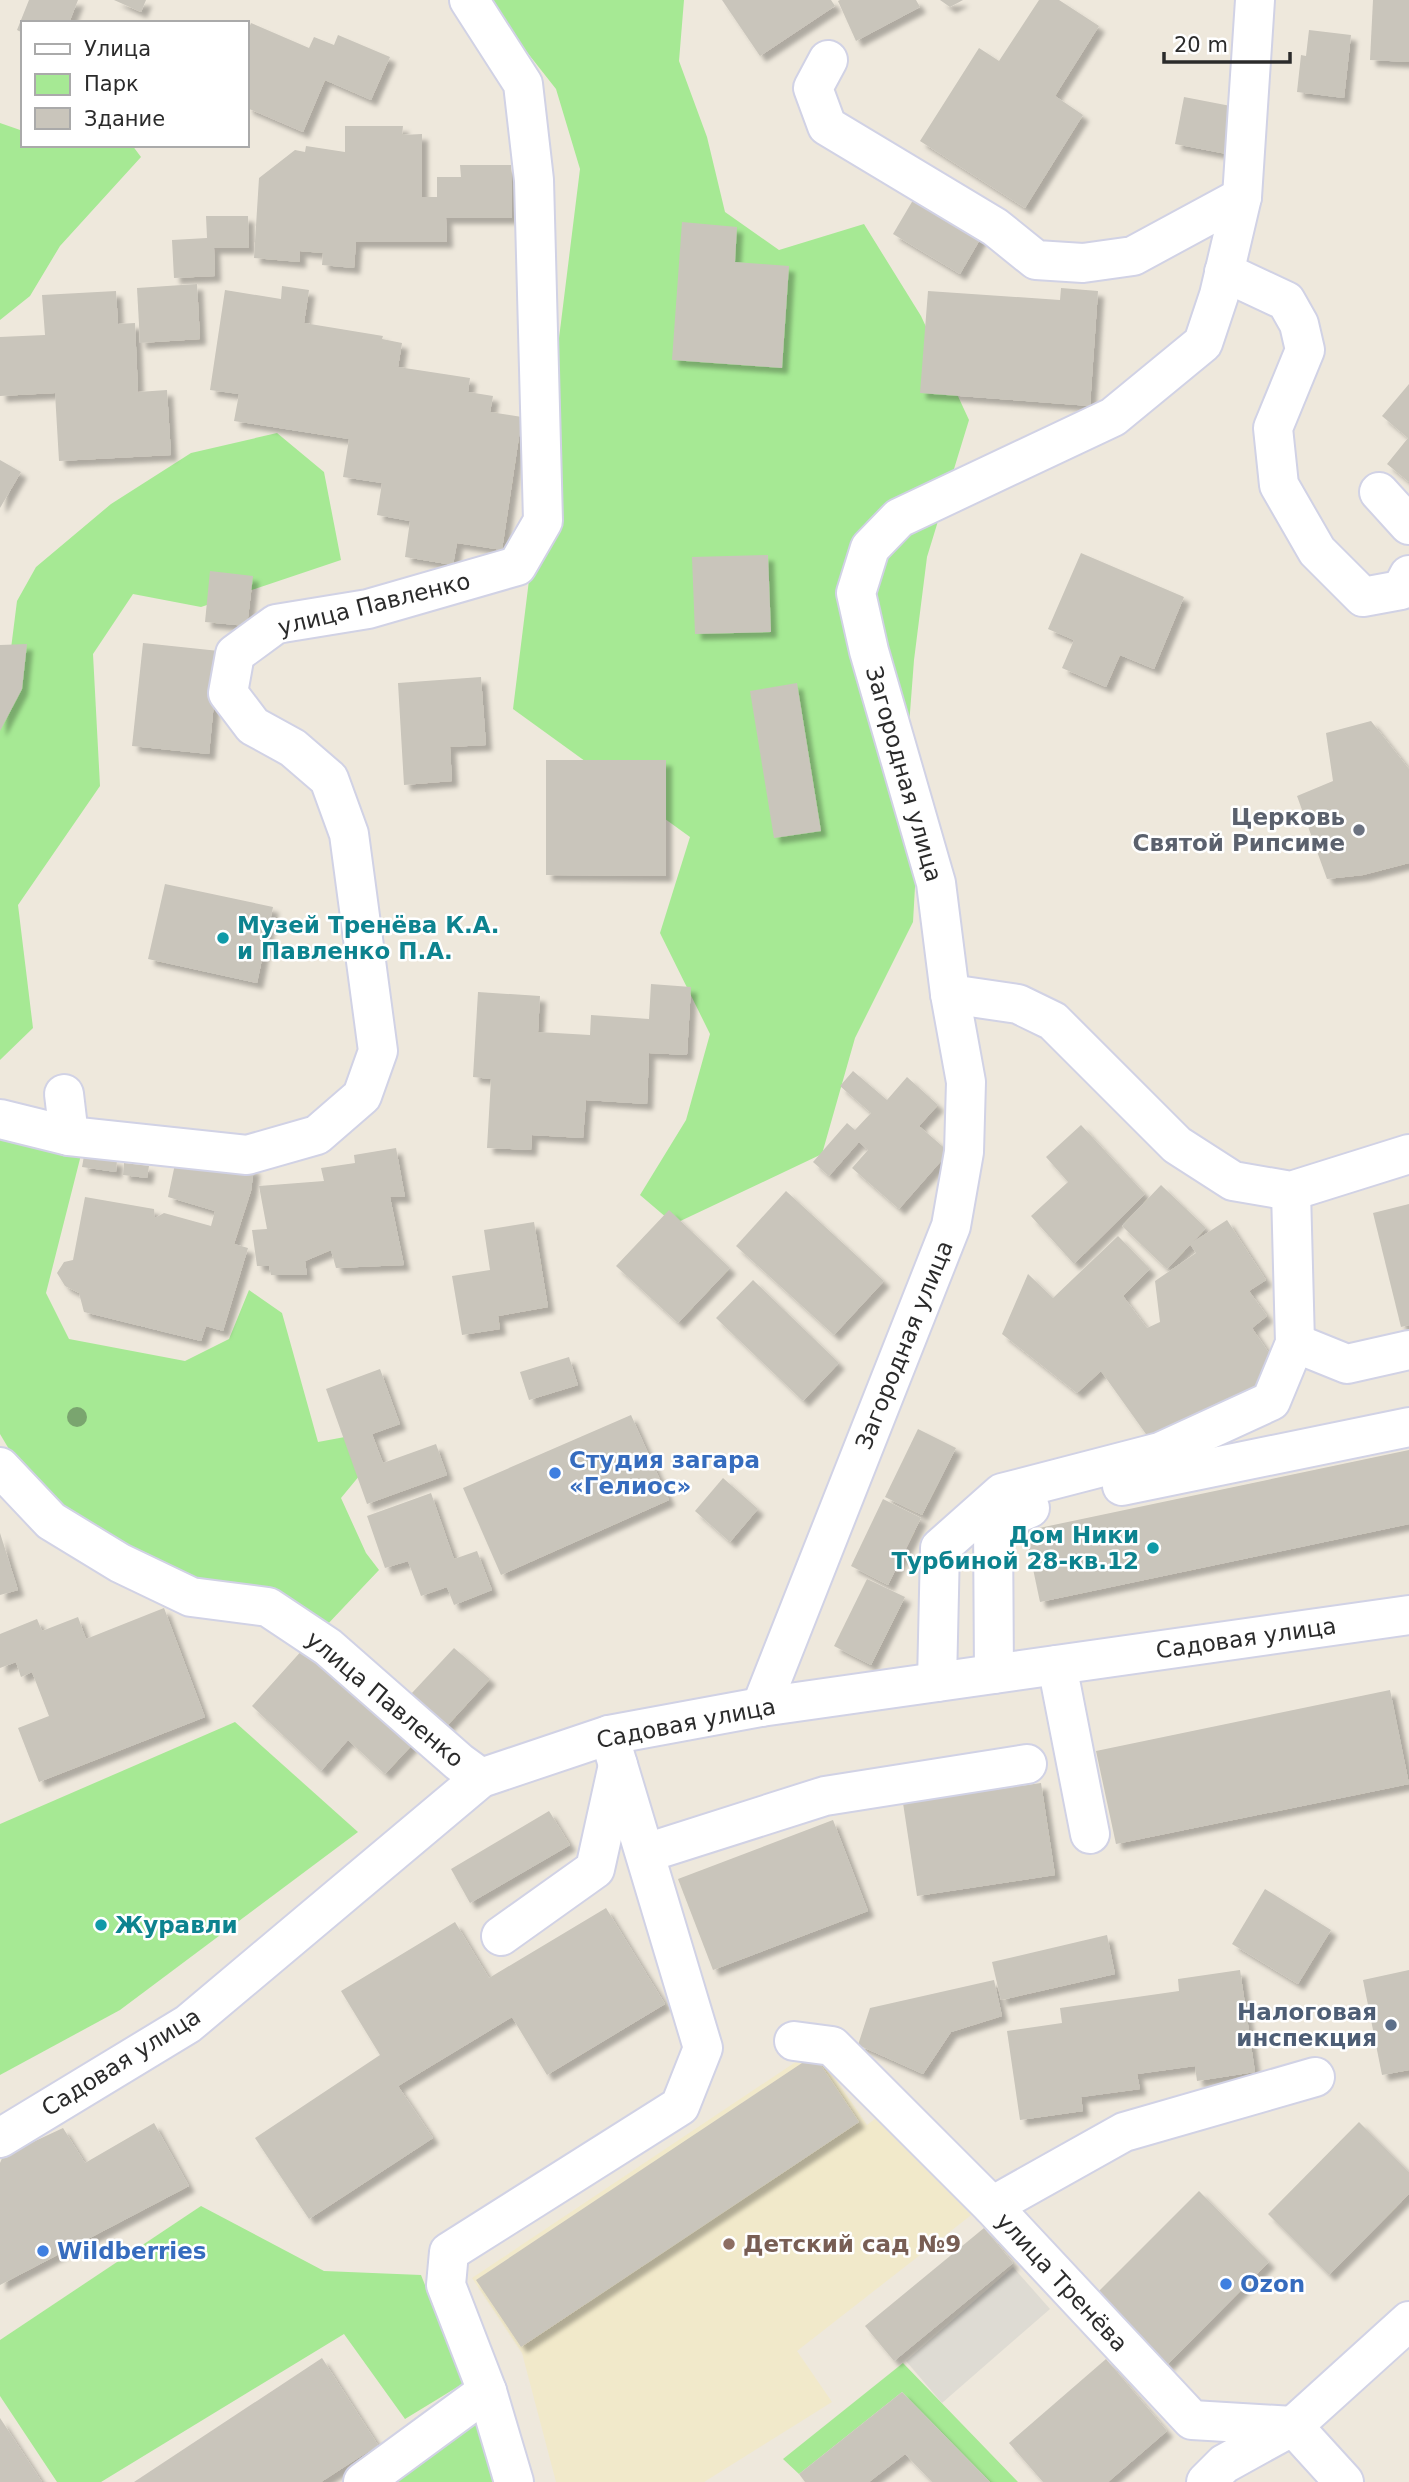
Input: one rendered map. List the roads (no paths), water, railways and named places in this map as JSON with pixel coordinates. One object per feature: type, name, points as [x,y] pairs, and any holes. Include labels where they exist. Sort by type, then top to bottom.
[{"type":"street","name":"улица Павленко","points":[[0,1119],[69,1136],[247,1155],[317,1135],[362,1097],[378,1051],[345,823],[329,779],[293,748],[253,726],[229,694],[235,654],[276,624],[368,609],[517,566],[543,521],[534,180],[523,84],[468,0]]},
{"type":"street","name":"Загородная улица","points":[[761,1707],[951,1226],[964,1152],[966,1082],[950,994],[936,883],[869,651],[856,593],[870,548],[900,518],[1113,417],[1164,378],[1203,343],[1242,197],[1255,0]]},
{"type":"street","points":[[828,60],[813,88],[827,126],[995,227],[1036,260],[1083,263],[1133,256],[1242,197]]},
{"type":"street","points":[[1224,272],[1286,301],[1299,324],[1305,350],[1273,428],[1279,485],[1317,551],[1363,597],[1401,590],[1409,575]]},
{"type":"street","points":[[1379,492],[1409,525]]},
{"type":"street","points":[[950,994],[1018,1004],[1053,1021],[1177,1145],[1233,1181],[1291,1191],[1409,1154]]},
{"type":"street","points":[[64,1094],[69,1136]]},
{"type":"street","points":[[937,1682],[940,1548],[1002,1493],[1160,1452],[1271,1401],[1295,1343],[1291,1191]]},
{"type":"street","points":[[1295,1343],[1348,1364],[1409,1350]]},
{"type":"street","points":[[993,1674],[993,1524],[1042,1502],[1409,1427]]},
{"type":"street","name":"улица Павленко","points":[[0,1467],[51,1521],[120,1563],[191,1597],[268,1607],[328,1647],[481,1778]]},
{"type":"street","name":"Садовая улица","points":[[0,2138],[188,2024],[481,1778],[614,1748],[761,1707],[1409,1615]]},
{"type":"street","points":[[1057,1665],[1090,1834]]},
{"type":"street","points":[[514,2482],[487,2391],[446,2285],[449,2252],[680,2106],[703,2048],[614,1748]]},
{"type":"street","points":[[501,1936],[595,1869],[614,1748]]},
{"type":"street","points":[[646,1853],[825,1796],[1027,1764]]},
{"type":"street","name":"улица Тренёва","points":[[794,2041],[832,2046],[992,2206],[1192,2420],[1293,2426]]},
{"type":"street","points":[[992,2206],[1124,2132],[1315,2077]]},
{"type":"street","points":[[1206,2482],[1224,2464],[1293,2426],[1409,2321]]},
{"type":"street","points":[[363,2482],[487,2391]]},
{"type":"street","points":[[1293,2426],[1344,2482]]},
{"type":"place","name":"Церковь Святой Рипсиме","points":[[1359,830]]},
{"type":"place","name":"Музей Тренёва К.А. и Павленко П.А.","points":[[223,938]]},
{"type":"place","name":"Студия загара «Гелиос»","points":[[555,1473]]},
{"type":"place","name":"Дом Ники Турбиной 28-кв.12","points":[[1153,1548]]},
{"type":"place","name":"Журавли","points":[[101,1925]]},
{"type":"place","name":"Налоговая инспекция","points":[[1391,2025]]},
{"type":"place","name":"Детский сад №9","points":[[729,2244]]},
{"type":"place","name":"Wildberries","points":[[43,2251]]},
{"type":"place","name":"Ozon","points":[[1226,2284]]}]
